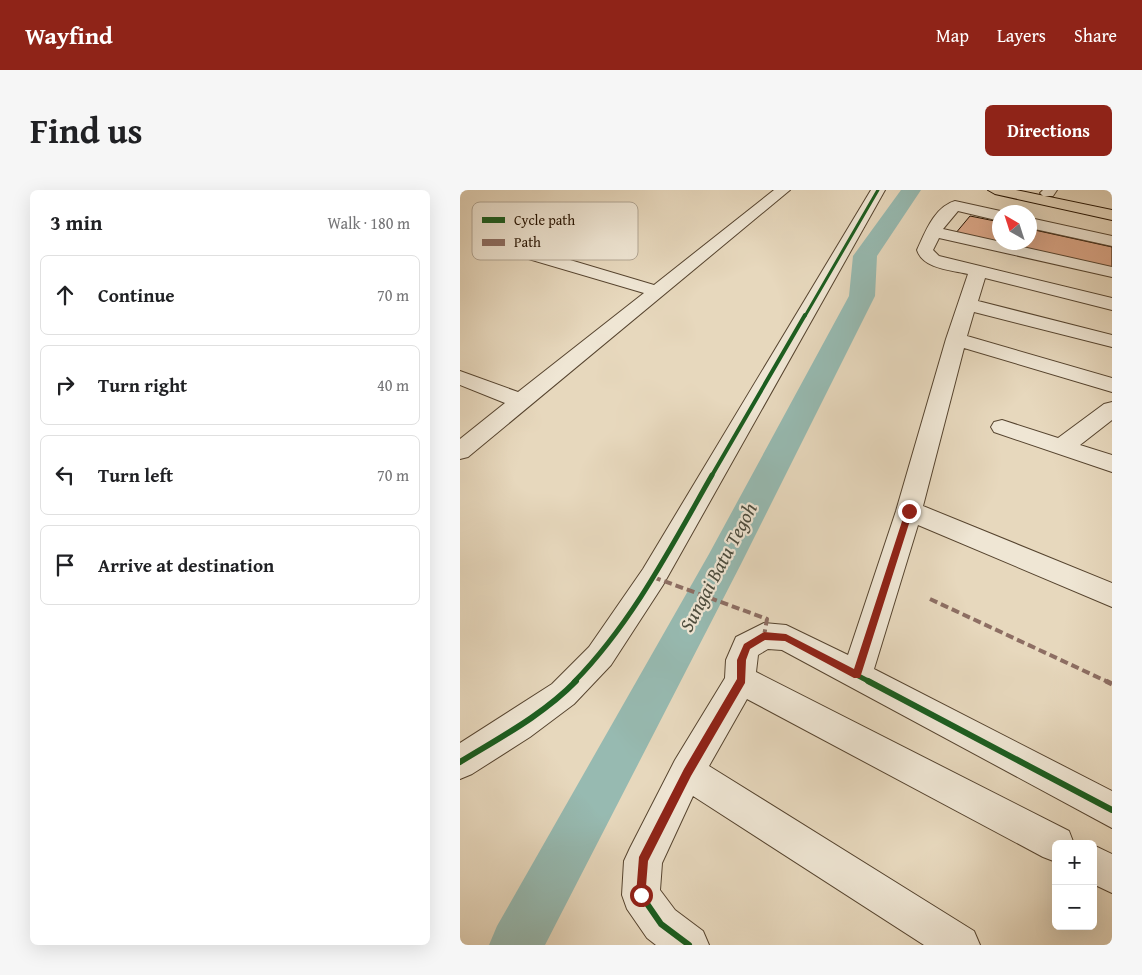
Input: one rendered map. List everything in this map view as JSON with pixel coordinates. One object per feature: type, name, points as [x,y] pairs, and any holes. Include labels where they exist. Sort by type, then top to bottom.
[{"type":"highway","points":[[995,190],[1039,192],[1112,206]]},
{"type":"highway","points":[[1039,192],[1112,215]]},
{"type":"street","points":[[460,451],[783,190]]},
{"type":"street","points":[[460,762],[518,726],[563,694],[600,656],[653,577],[878,190]]},
{"type":"street","points":[[1019,205],[1039,192]]},
{"type":"street","points":[[992,214],[955,206],[945,212],[925,250],[927,256],[933,260],[978,272],[1112,304]]},
{"type":"street","points":[[1037,225],[1112,241]]},
{"type":"street","points":[[933,232],[1112,272]]},
{"type":"street","points":[[551,260],[656,291]]},
{"type":"street","points":[[857,675],[909,511],[956,339],[978,272]]},
{"type":"street","points":[[967,304],[1112,343]]},
{"type":"street","points":[[956,339],[1112,385]]},
{"type":"street","points":[[1068,372],[1112,343]]},
{"type":"street","points":[[460,377],[520,401]]},
{"type":"street","points":[[1061,447],[1112,409]]},
{"type":"street","points":[[1002,427],[1112,464]]},
{"type":"street","points":[[909,511],[1112,595]]},
{"type":"street","points":[[689,945],[661,924],[641,895],[643,861],[687,772],[741,680],[741,660],[747,646],[764,636],[786,638],[1112,810]]},
{"type":"street","points":[[741,680],[1052,842]]},
{"type":"street","points":[[687,772],[960,945]]},
{"type":"street","points":[[1097,866],[1112,874]]},
{"type":"building","points":[[970,216],[992,220],[992,242],[955,234]]},
{"type":"building","points":[[1037,231],[1112,247],[1112,270],[1025,250],[1037,250]]},
{"type":"waterway","name":"Sungai Batu Tegoh","points":[[516,945],[722,564],[862,296],[865,256],[911,190]]},
{"type":"marked path","points":[[653,577],[767,619],[764,636]]},
{"type":"marked path","points":[[930,599],[1112,684]]},
{"type":"cycle path","points":[[460,762],[518,726],[563,694],[600,656],[653,577],[878,190]]},
{"type":"cycle path","points":[[689,945],[661,924],[641,895],[643,861],[687,772],[741,680],[741,660],[747,646],[764,636],[786,638],[1112,810]]},
{"type":"route","points":[[641,895],[643,861],[687,772],[741,680],[741,660],[747,646],[764,636],[786,638],[857,675],[909,511]]}]
